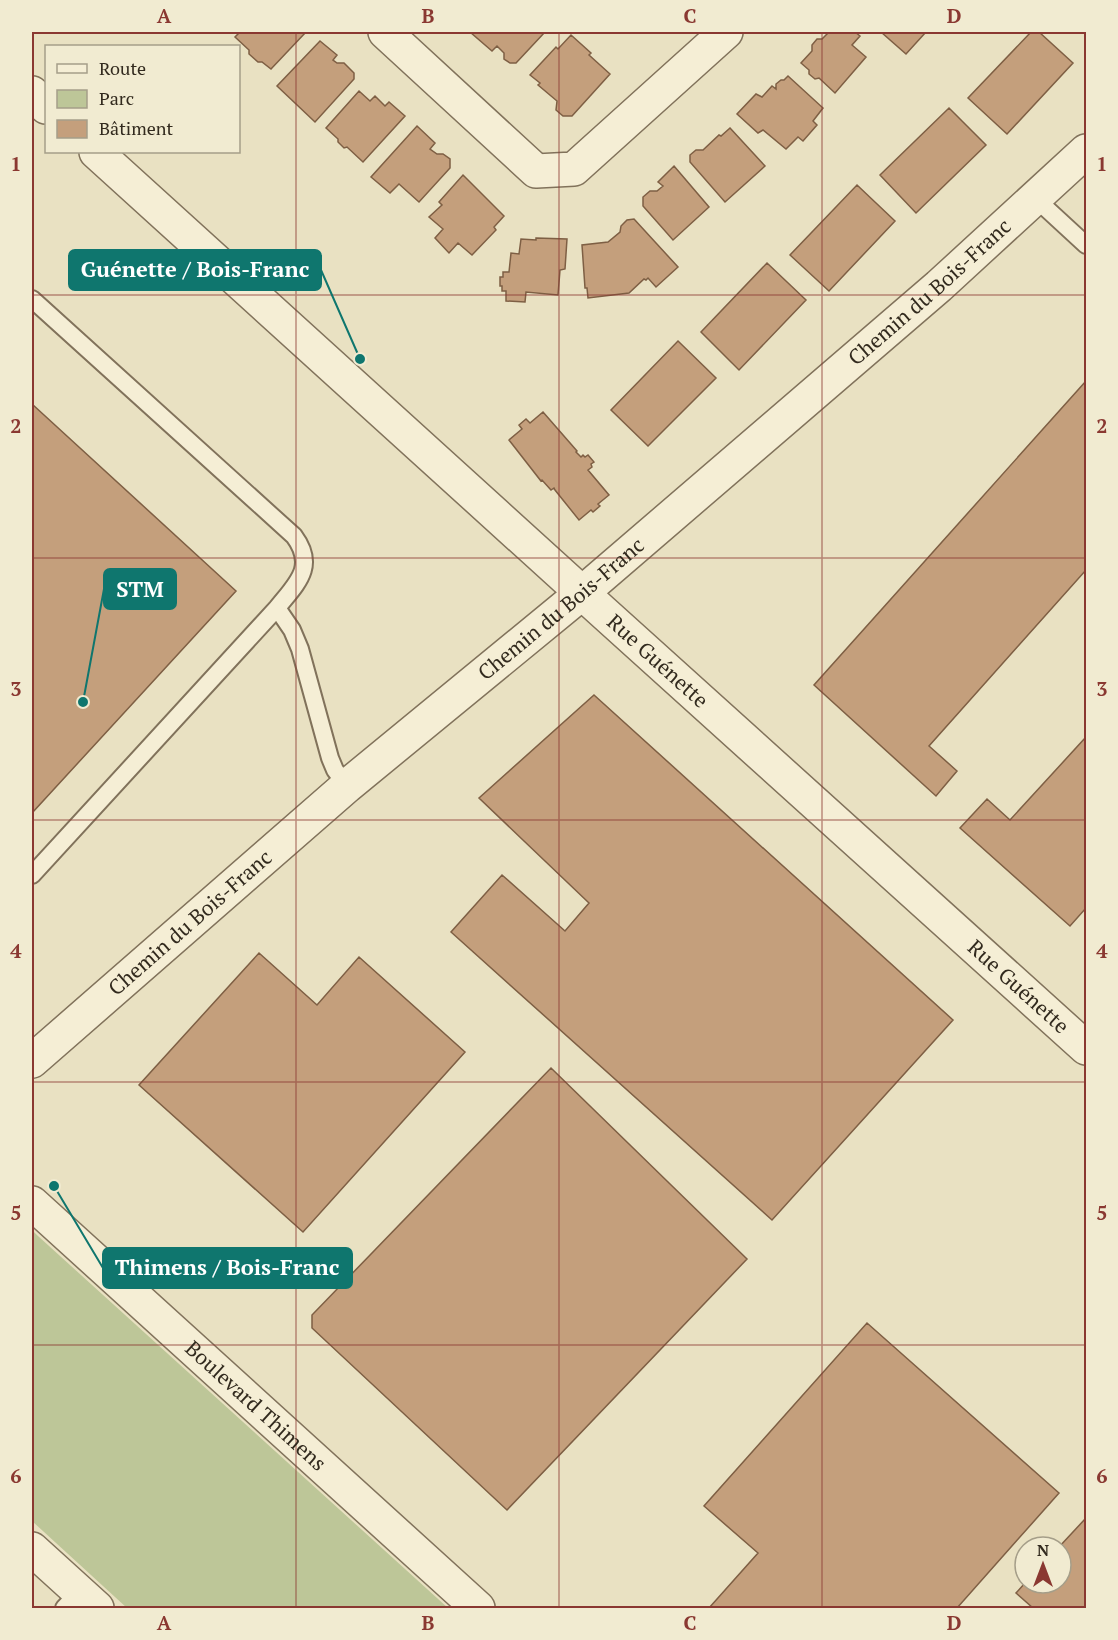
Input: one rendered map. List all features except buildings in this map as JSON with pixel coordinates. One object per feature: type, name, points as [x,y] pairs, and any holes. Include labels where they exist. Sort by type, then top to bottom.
[{"type":"street","points":[[385,32],[536,171],[574,169],[726,32]]},
{"type":"street","points":[[32,93],[45,106]]},
{"type":"street","name":"Chemin du Bois-Franc","points":[[32,1061],[347,786],[582,593],[939,286],[1086,151]]},
{"type":"street","name":"Rue Guénette","points":[[97,153],[1086,1048]]},
{"type":"street","name":"Boulevard Thimens","points":[[32,1203],[478,1608]]},
{"type":"street","points":[[32,1549],[80,1603]]},
{"type":"lane","points":[[1035,198],[1086,245]]},
{"type":"lane","points":[[32,299],[294,536],[304,555],[302,574],[277,608],[32,875]]},
{"type":"lane","points":[[277,608],[292,630],[300,649],[330,758],[335,770],[347,786]]},
{"type":"green space","points":[[32,1230],[448,1608],[127,1608],[32,1521]]},
{"type":"place","name":"Guénette / Bois-Franc","points":[[360,359]]},
{"type":"place","name":"STM","points":[[83,702]]},
{"type":"place","name":"Thimens / Bois-Franc","points":[[54,1186]]}]
